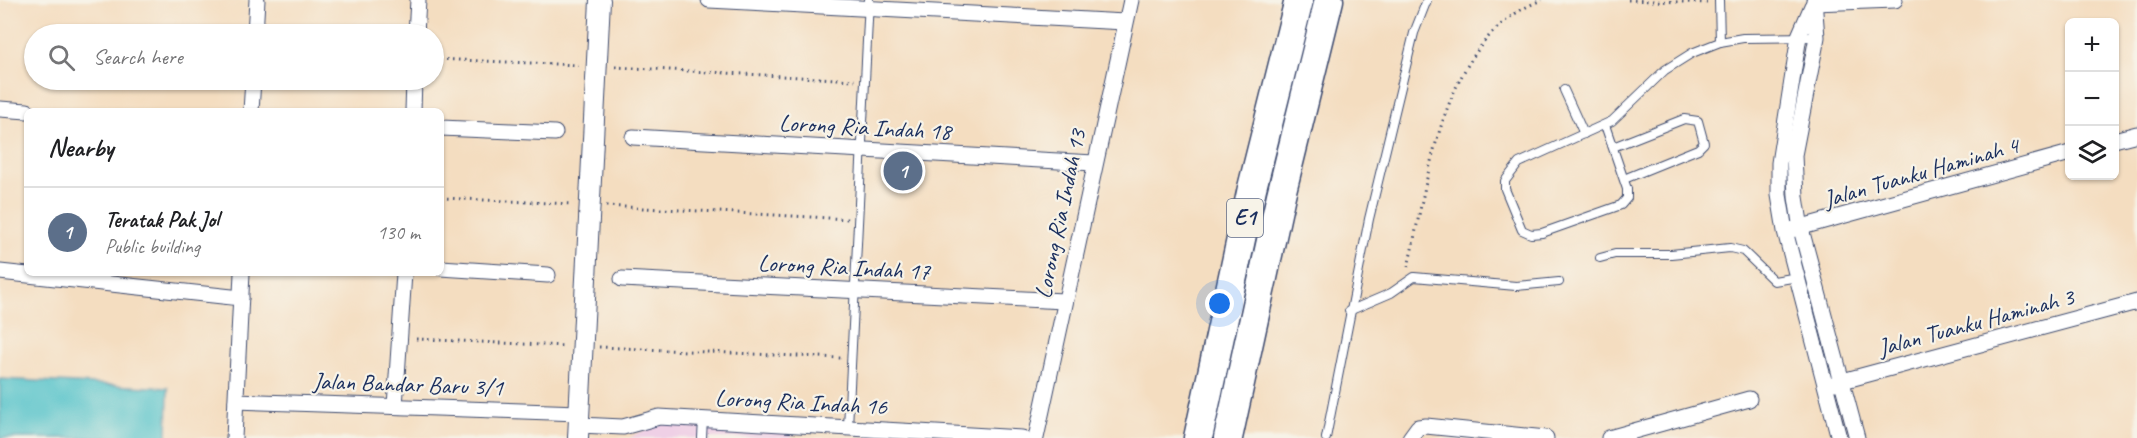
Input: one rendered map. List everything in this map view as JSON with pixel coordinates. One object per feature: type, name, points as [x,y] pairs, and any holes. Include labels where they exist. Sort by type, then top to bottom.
[{"type":"highway","name":"E1","points":[[1198,438],[1252,188],[1299,0]]},
{"type":"highway","name":"E1","points":[[1228,438],[1281,195],[1329,0]]},
{"type":"street","points":[[256,24],[257,0]]},
{"type":"street","points":[[417,24],[418,0]]},
{"type":"street","points":[[579,425],[600,0]]},
{"type":"street","points":[[709,0],[869,4],[1125,22]]},
{"type":"street","name":"Lorong Ria Indah 13","points":[[1036,438],[1131,0]]},
{"type":"street","points":[[1814,2],[1895,0]]},
{"type":"street","points":[[1814,2],[1799,36],[1779,163],[1780,209],[1839,438]]},
{"type":"street","points":[[1814,2],[1817,37],[1794,155],[1796,197],[1801,229],[1857,438]]},
{"type":"street","points":[[251,108],[252,90]]},
{"type":"street","points":[[413,108],[414,90]]},
{"type":"street","points":[[0,109],[24,111]]},
{"type":"street","points":[[444,128],[555,133]]},
{"type":"street","points":[[2119,139],[2137,134]]},
{"type":"street","name":"Lorong Ria Indah 18","points":[[633,137],[1094,163]]},
{"type":"street","name":"Jalan Tuanku Haminah 4","points":[[1785,231],[1801,229],[2065,154]]},
{"type":"street","points":[[444,268],[548,275]]},
{"type":"street","points":[[0,272],[24,275]]},
{"type":"street","points":[[37,276],[241,298]]},
{"type":"street","points":[[234,438],[242,276]]},
{"type":"street","points":[[395,406],[404,276]]},
{"type":"street","name":"Lorong Ria Indah 17","points":[[622,279],[1064,301]]},
{"type":"street","name":"Jalan Tuanku Haminah 3","points":[[1826,386],[2137,302]]},
{"type":"street","points":[[1609,438],[1749,399]]},
{"type":"street","name":"Jalan Bandar Baru 3/1","points":[[236,401],[395,406],[579,425]]},
{"type":"street","name":"Lorong Ria Indah 16","points":[[579,425],[622,432],[659,417],[703,419],[785,430],[848,427],[1022,438]]},
{"type":"street","points":[[1412,434],[1426,426],[1546,438]]},
{"type":"lane","points":[[1326,438],[1349,311],[1402,79],[1414,33],[1427,0]]},
{"type":"lane","points":[[1719,1],[1720,42]]},
{"type":"lane","points":[[848,427],[869,4]]},
{"type":"lane","points":[[1605,125],[1624,179],[1627,198],[1621,205],[1542,234],[1531,234],[1522,230],[1505,189],[1505,181],[1519,163],[1612,121],[1665,70],[1692,53],[1720,42],[1770,35],[1817,37]]},
{"type":"lane","points":[[1564,90],[1584,134]]},
{"type":"lane","points":[[1613,147],[1684,119],[1698,121],[1703,132],[1704,143],[1698,150],[1624,179]]},
{"type":"lane","points":[[1600,258],[1615,254],[1671,254],[1730,248],[1743,251],[1774,281],[1798,278]]},
{"type":"lane","points":[[1349,311],[1391,293],[1414,277],[1516,286],[1559,282]]},
{"type":"lane","points":[[702,438],[703,419]]},
{"type":"path","points":[[1404,283],[1444,115],[1469,61],[1494,29],[1526,6],[1542,0]]},
{"type":"path","points":[[1628,0],[1719,1]]},
{"type":"path","points":[[444,59],[865,81]]},
{"type":"path","points":[[444,198],[858,219]]},
{"type":"path","points":[[400,338],[852,358]]},
{"type":"shaded area","points":[[661,422],[792,428],[792,438],[629,438]]},
{"type":"water","points":[[0,379],[168,388],[167,438],[0,438]]},
{"type":"place","name":"Teratak Pak Jol","points":[[903,171]]}]
